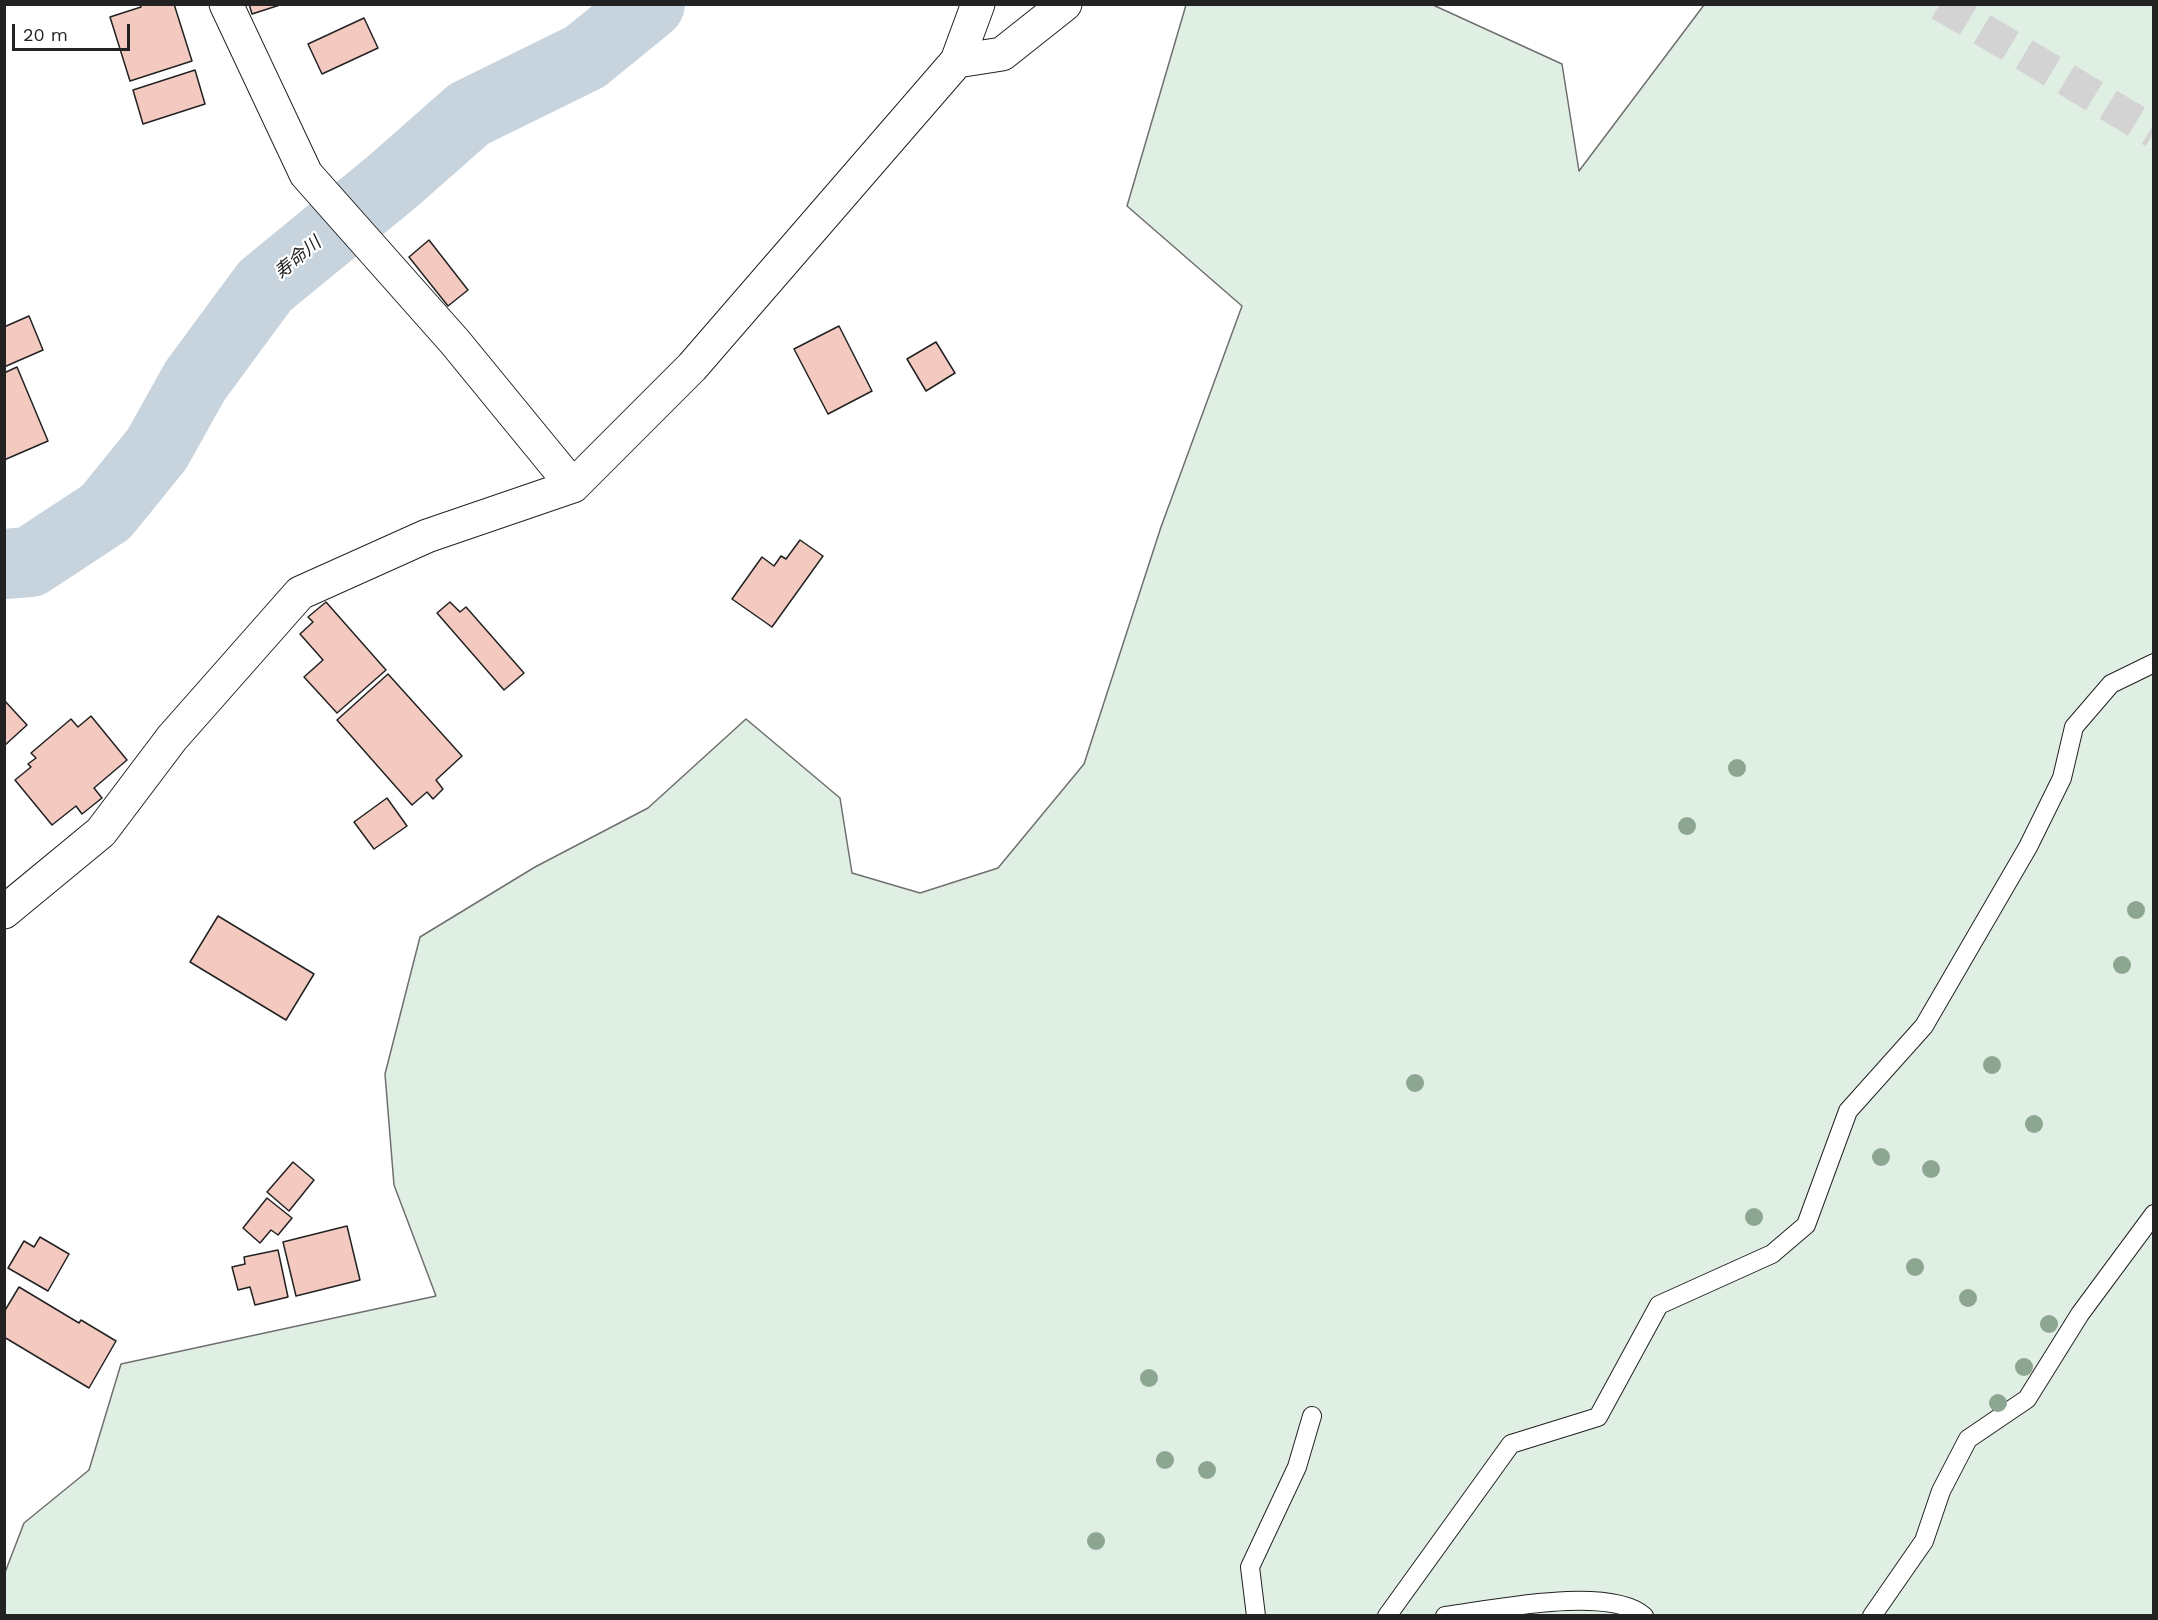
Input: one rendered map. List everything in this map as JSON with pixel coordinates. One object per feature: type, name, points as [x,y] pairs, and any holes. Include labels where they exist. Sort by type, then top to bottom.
[{"type":"street","points":[[226,4],[306,174],[455,342],[573,486]]},
{"type":"street","points":[[4,912],[101,832],[172,738],[300,593],[427,536],[573,486],[692,367],[957,61],[978,4]]},
{"type":"street","points":[[957,61],[1002,54],[1065,4]]},
{"type":"lane","points":[[1387,1616],[1511,1444],[1598,1417],[1659,1305],[1772,1254],[1806,1225],[1848,1111],[1924,1026],[2028,847],[2062,778],[2074,727],[2111,684],[2154,663]]},
{"type":"lane","points":[[1872,1616],[1924,1541],[1941,1491],[1968,1439],[2027,1399],[2080,1314],[2154,1214]]},
{"type":"lane","points":[[1256,1616],[1250,1567],[1298,1467],[1312,1416]]},
{"type":"lane","points":[[1445,1616],[1583,1599],[1635,1607],[1644,1616]]},
{"type":"green space","points":[[1186,5],[1433,5],[1562,64],[1579,171],[1704,5],[2153,5],[2153,1615],[5,1616],[4,1575],[24,1523],[89,1470],[121,1364],[436,1296],[394,1185],[385,1074],[420,937],[535,867],[648,808],[746,719],[840,798],[852,873],[920,893],[998,868],[1084,764],[1161,527],[1242,306],[1127,206]]},
{"type":"building","points":[[140,4],[174,4],[192,61],[130,81],[110,17],[141,7]]},
{"type":"building","points":[[249,4],[283,4],[252,14]]},
{"type":"building","points":[[364,18],[378,48],[322,74],[308,44]]},
{"type":"building","points":[[195,70],[205,104],[143,124],[133,90]]},
{"type":"building","points":[[429,240],[468,290],[448,306],[409,257]]},
{"type":"building","points":[[29,316],[43,350],[4,367],[4,327]]},
{"type":"building","points":[[839,326],[872,391],[828,414],[794,349]]},
{"type":"building","points":[[936,342],[955,373],[926,391],[907,359]]},
{"type":"building","points":[[17,367],[48,441],[4,460],[4,373]]},
{"type":"building","points":[[800,540],[823,556],[772,627],[732,599],[762,557],[774,566],[781,556],[786,559]]},
{"type":"building","points":[[326,602],[386,670],[337,713],[304,677],[323,660],[300,634],[313,622],[308,617]]},
{"type":"building","points":[[450,602],[460,612],[466,607],[524,673],[504,690],[437,613]]},
{"type":"building","points":[[388,674],[462,756],[436,780],[443,789],[433,799],[427,792],[412,805],[337,720]]},
{"type":"building","points":[[4,700],[27,725],[4,746]]},
{"type":"building","points":[[91,716],[127,760],[94,788],[102,798],[82,814],[76,806],[52,825],[15,780],[31,767],[28,764],[36,758],[31,753],[71,719],[78,727]]},
{"type":"building","points":[[387,798],[407,826],[374,849],[354,822]]},
{"type":"building","points":[[218,916],[314,974],[286,1020],[190,962]]},
{"type":"building","points":[[293,1162],[314,1180],[289,1211],[267,1192]]},
{"type":"building","points":[[267,1198],[292,1218],[278,1235],[271,1230],[260,1243],[243,1228]]},
{"type":"building","points":[[347,1226],[360,1280],[296,1296],[283,1242]]},
{"type":"building","points":[[40,1237],[69,1254],[48,1291],[8,1268],[24,1241],[34,1247]]},
{"type":"building","points":[[278,1250],[288,1297],[255,1305],[250,1287],[238,1290],[232,1267],[245,1264],[244,1257]]},
{"type":"building","points":[[19,1287],[79,1323],[81,1320],[116,1341],[89,1388],[4,1337],[4,1312]]},
{"type":"waterway","name":"寿命川","points":[[4,564],[30,562],[106,512],[157,449],[195,381],[265,286],[393,181],[469,114],[585,57],[650,4]]},
{"type":"tunnel","points":[[1940,4],[2154,132]]}]
